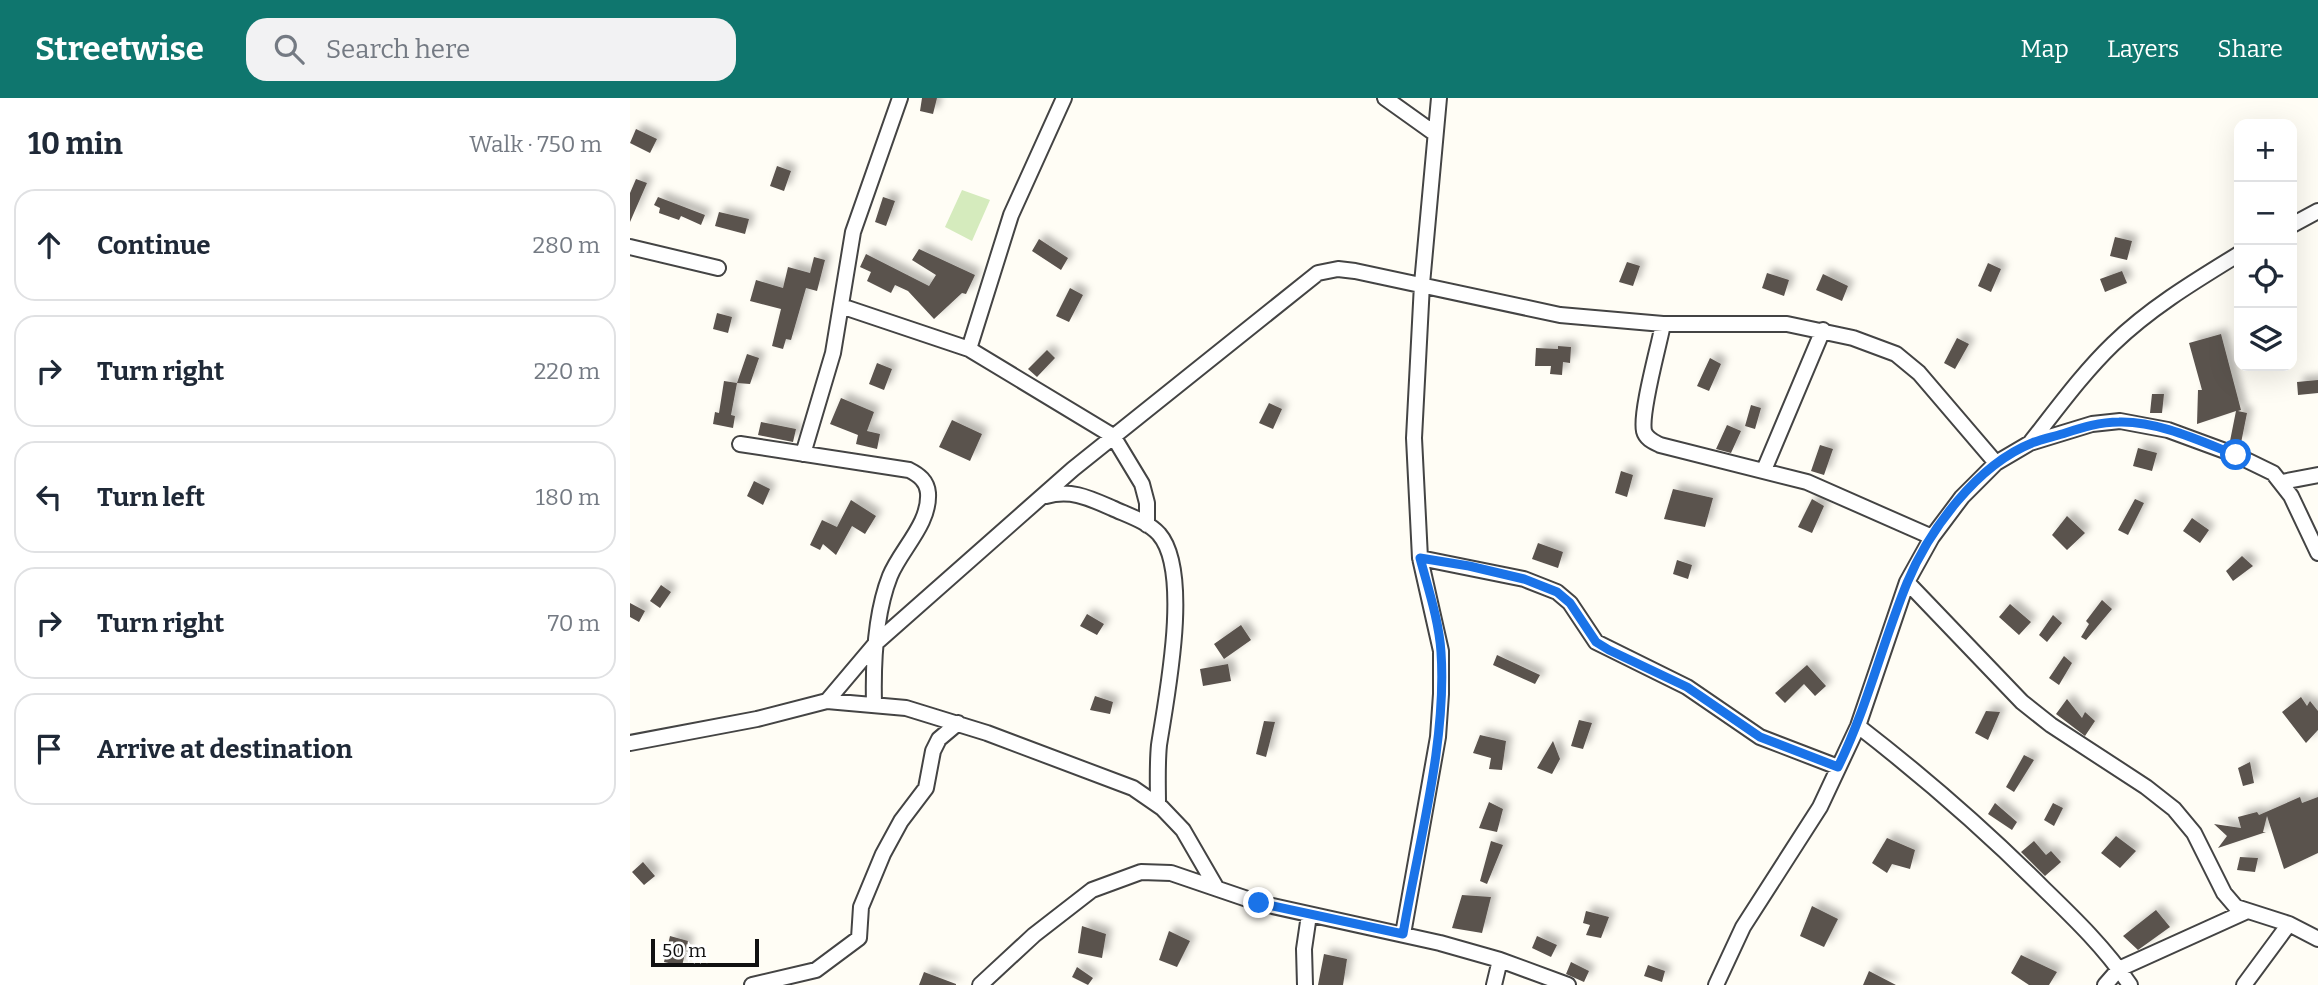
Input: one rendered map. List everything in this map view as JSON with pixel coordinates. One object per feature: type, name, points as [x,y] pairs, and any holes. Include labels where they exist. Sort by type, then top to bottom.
[{"type":"street","points":[[803,454],[832,353],[853,232],[900,98]]},
{"type":"street","points":[[968,349],[1011,215],[1064,98]]},
{"type":"street","points":[[1385,98],[1434,133]]},
{"type":"street","points":[[1403,934],[1437,737],[1441,694],[1441,651],[1420,558],[1414,438],[1422,284],[1439,98]]},
{"type":"street","points":[[2297,222],[2318,211]]},
{"type":"street","points":[[630,247],[718,268]]},
{"type":"street","points":[[2031,443],[2080,379],[2113,344],[2185,287],[2234,257]]},
{"type":"street","points":[[827,701],[876,643],[1041,497],[1112,436],[1318,273],[1338,269],[1355,271],[1560,315],[1664,324],[1773,324],[1823,331],[1896,354],[1919,373],[1996,463]]},
{"type":"street","points":[[841,306],[968,349],[1112,436],[1142,484],[1147,503],[1147,525]]},
{"type":"street","points":[[1664,324],[1646,414],[1644,431],[1650,440],[1660,446],[1807,482],[1932,537]]},
{"type":"street","points":[[1764,470],[1823,331]]},
{"type":"street","points":[[1716,985],[1743,927],[1820,807],[1858,726],[1908,582],[1932,537],[1962,497],[1996,463],[2031,443],[2092,424],[2143,424],[2259,465],[2282,482],[2318,553]]},
{"type":"street","points":[[740,444],[909,470],[922,477],[928,492],[926,512],[889,578],[876,643],[874,703]]},
{"type":"street","points":[[2282,482],[2318,475]]},
{"type":"street","points":[[1041,497],[1061,492],[1077,494],[1147,525],[1160,536],[1168,555],[1174,587],[1174,632],[1170,682],[1159,747],[1158,805]]},
{"type":"street","points":[[1420,558],[1513,576],[1557,592],[1570,603],[1596,642],[1687,687],[1760,737],[1838,767]]},
{"type":"street","points":[[1908,582],[2022,702],[2051,725],[2146,787],[2174,809],[2194,833],[2229,900],[2245,912],[2289,924],[2318,939]]},
{"type":"street","points":[[630,743],[757,719],[827,701],[874,703],[958,723],[1133,788],[1158,805],[1183,830],[1216,887]]},
{"type":"street","points":[[752,985],[816,970],[859,938],[861,907],[883,854],[901,821],[926,788],[933,751],[939,738],[958,723]]},
{"type":"street","points":[[1858,726],[1932,783],[1977,823],[2087,932],[2130,985]]},
{"type":"street","points":[[980,985],[1069,907],[1102,884],[1141,872],[1171,873],[1259,903],[1403,934],[1500,960],[1568,985]]},
{"type":"street","points":[[2105,985],[2119,969],[2245,912]]},
{"type":"street","points":[[1305,985],[1304,949],[1309,915]]},
{"type":"street","points":[[2244,985],[2289,924]]},
{"type":"street","points":[[1494,985],[1500,960]]},
{"type":"green space","points":[[962,190],[990,200],[972,241],[945,227]]},
{"type":"building","points":[[922,98],[937,98],[933,114],[920,111]]},
{"type":"building","points":[[636,129],[657,139],[650,153],[630,143]]},
{"type":"building","points":[[777,166],[791,171],[784,191],[770,186]]},
{"type":"building","points":[[636,179],[647,183],[630,222],[630,193]]},
{"type":"building","points":[[658,197],[705,215],[701,225],[681,216],[679,220],[659,213],[660,208],[654,205]]},
{"type":"building","points":[[883,197],[895,201],[886,226],[875,222]]},
{"type":"building","points":[[719,212],[749,219],[745,234],[715,226]]},
{"type":"building","points":[[2115,237],[2132,241],[2127,260],[2110,256]]},
{"type":"building","points":[[1039,239],[1068,258],[1061,270],[1032,251]]},
{"type":"building","points":[[919,249],[975,275],[966,294],[962,293],[934,319],[908,291],[895,285],[891,293],[867,281],[871,272],[860,267],[866,254],[929,286],[936,275],[912,260]]},
{"type":"building","points":[[814,257],[825,260],[817,291],[806,288],[791,340],[786,339],[783,349],[772,346],[781,309],[750,301],[756,280],[783,288],[788,267],[810,273]]},
{"type":"building","points":[[1627,262],[1640,266],[1633,286],[1619,282]]},
{"type":"building","points":[[1988,263],[2001,269],[1991,292],[1978,286]]},
{"type":"building","points":[[2122,271],[2127,283],[2105,292],[2100,279]]},
{"type":"building","points":[[1767,273],[1789,280],[1784,296],[1762,288]]},
{"type":"building","points":[[1823,274],[1848,286],[1842,301],[1816,290]]},
{"type":"building","points":[[1070,288],[1083,295],[1069,322],[1056,316]]},
{"type":"building","points":[[717,313],[732,317],[728,333],[713,329]]},
{"type":"building","points":[[2221,334],[2241,410],[2238,411],[2247,413],[2241,443],[2230,441],[2236,411],[2197,424],[2198,390],[2202,390],[2189,343]]},
{"type":"building","points":[[1957,338],[1969,344],[1955,369],[1944,363]]},
{"type":"building","points":[[1558,346],[1571,347],[1570,363],[1563,362],[1562,375],[1550,374],[1551,366],[1535,366],[1536,348],[1558,349]]},
{"type":"building","points":[[1047,350],[1055,358],[1037,377],[1028,369]]},
{"type":"building","points":[[747,354],[759,358],[750,384],[737,383]]},
{"type":"building","points":[[1710,358],[1721,364],[1709,391],[1697,386]]},
{"type":"building","points":[[877,363],[892,369],[884,390],[869,384]]},
{"type":"building","points":[[2318,380],[2318,393],[2298,395],[2297,382]]},
{"type":"building","points":[[724,381],[737,383],[731,415],[735,416],[733,428],[713,424],[715,412],[719,413]]},
{"type":"building","points":[[2152,394],[2164,394],[2162,413],[2150,413]]},
{"type":"building","points":[[841,398],[874,412],[867,431],[880,434],[877,449],[856,444],[858,435],[830,424]]},
{"type":"building","points":[[1269,403],[1282,409],[1273,429],[1259,423]]},
{"type":"building","points":[[1751,405],[1761,408],[1755,429],[1745,426]]},
{"type":"building","points":[[952,420],[982,434],[970,461],[939,447]]},
{"type":"building","points":[[761,422],[796,429],[793,442],[758,435]]},
{"type":"building","points":[[1727,425],[1741,431],[1731,453],[1716,449]]},
{"type":"building","points":[[1820,445],[1833,449],[1824,475],[1811,471]]},
{"type":"building","points":[[2138,448],[2157,453],[2152,471],[2133,466]]},
{"type":"building","points":[[1621,471],[1633,475],[1627,497],[1615,493]]},
{"type":"building","points":[[754,481],[770,489],[763,505],[747,496]]},
{"type":"building","points":[[1673,489],[1713,498],[1705,527],[1664,519]]},
{"type":"building","points":[[1812,499],[1824,506],[1812,533],[1798,527]]},
{"type":"building","points":[[2135,499],[2144,503],[2128,535],[2118,530]]},
{"type":"building","points":[[851,500],[876,516],[865,534],[852,526],[836,555],[823,544],[820,550],[810,545],[822,520],[837,527]]},
{"type":"building","points":[[2067,516],[2085,533],[2067,550],[2052,535]]},
{"type":"building","points":[[2192,518],[2209,530],[2200,543],[2183,531]]},
{"type":"building","points":[[1538,543],[1563,552],[1558,568],[1532,559]]},
{"type":"building","points":[[2242,556],[2253,566],[2233,581],[2226,571]]},
{"type":"building","points":[[1677,560],[1692,565],[1688,579],[1673,574]]},
{"type":"building","points":[[661,585],[671,592],[660,608],[650,601]]},
{"type":"building","points":[[2102,600],[2112,609],[2086,640],[2081,637],[2089,624],[2086,621]]},
{"type":"building","points":[[630,603],[645,611],[639,622],[630,617]]},
{"type":"building","points":[[2010,604],[2031,622],[2019,635],[1999,617]]},
{"type":"building","points":[[1087,614],[1104,624],[1097,635],[1080,626]]},
{"type":"building","points":[[2053,615],[2062,623],[2047,642],[2039,635]]},
{"type":"building","points":[[1241,625],[1251,640],[1224,659],[1214,644]]},
{"type":"building","points":[[1497,655],[1540,675],[1535,684],[1493,665]]},
{"type":"building","points":[[2064,656],[2072,663],[2059,685],[2049,678]]},
{"type":"building","points":[[1228,664],[1231,681],[1203,686],[1200,669]]},
{"type":"building","points":[[1807,665],[1826,686],[1815,696],[1804,684],[1785,703],[1775,693]]},
{"type":"building","points":[[1095,696],[1113,702],[1110,714],[1090,710]]},
{"type":"building","points":[[2301,697],[2307,706],[2310,701],[2318,711],[2318,730],[2306,743],[2282,712]]},
{"type":"building","points":[[2067,699],[2082,718],[2085,712],[2095,721],[2085,736],[2056,714]]},
{"type":"building","points":[[1986,711],[2000,712],[1988,740],[1975,733]]},
{"type":"building","points":[[1579,720],[1592,723],[1583,749],[1571,746]]},
{"type":"building","points":[[1264,721],[1275,722],[1266,757],[1256,754]]},
{"type":"building","points":[[1480,735],[1506,741],[1502,770],[1489,769],[1491,758],[1473,753]]},
{"type":"building","points":[[1553,741],[1560,759],[1552,774],[1537,768]]},
{"type":"building","points":[[2024,755],[2034,760],[2014,792],[2006,787]]},
{"type":"building","points":[[2250,762],[2254,783],[2243,786],[2238,768]]},
{"type":"building","points":[[2300,797],[2302,803],[2318,797],[2318,853],[2284,869],[2267,816],[2263,832],[2266,832],[2218,848],[2227,836],[2214,824],[2241,828],[2238,817],[2257,812],[2259,815]]},
{"type":"building","points":[[1489,802],[1503,809],[1497,832],[1479,828]]},
{"type":"building","points":[[1995,803],[2017,822],[2012,830],[1988,814]]},
{"type":"building","points":[[2053,803],[2063,808],[2054,826],[2044,820]]},
{"type":"building","points":[[2116,836],[2136,851],[2120,868],[2101,853]]},
{"type":"building","points":[[1887,838],[1915,850],[1910,869],[1892,864],[1887,873],[1872,863]]},
{"type":"building","points":[[1491,841],[1503,845],[1487,884],[1480,881]]},
{"type":"building","points":[[2034,841],[2046,855],[2051,851],[2061,862],[2045,876],[2021,852]]},
{"type":"building","points":[[2240,857],[2258,858],[2255,872],[2237,870]]},
{"type":"building","points":[[643,862],[655,876],[644,885],[632,872]]},
{"type":"building","points":[[1462,895],[1491,897],[1482,933],[1452,928]]},
{"type":"building","points":[[1812,906],[1838,919],[1824,947],[1800,936]]},
{"type":"building","points":[[2156,910],[2170,927],[2138,950],[2123,936]]},
{"type":"building","points":[[1586,911],[1609,917],[1601,938],[1586,935],[1590,925],[1583,923]]},
{"type":"building","points":[[1082,926],[1106,934],[1102,958],[1078,953]]},
{"type":"building","points":[[1169,931],[1190,941],[1177,967],[1159,960]]},
{"type":"building","points":[[670,936],[688,941],[682,966],[664,962]]},
{"type":"building","points":[[1537,936],[1557,945],[1551,957],[1532,948]]},
{"type":"building","points":[[1324,954],[1347,959],[1343,985],[1318,985]]},
{"type":"building","points":[[2021,955],[2057,972],[2049,985],[2029,985],[2011,973]]},
{"type":"building","points":[[1571,962],[1589,971],[1584,982],[1566,974]]},
{"type":"building","points":[[1648,965],[1665,971],[1662,982],[1644,976]]},
{"type":"building","points":[[1077,967],[1093,978],[1088,985],[1072,977]]},
{"type":"building","points":[[1869,971],[1896,985],[1863,985]]},
{"type":"building","points":[[924,972],[956,984],[956,985],[919,985]]},
{"type":"route","points":[[1259,903],[1403,934],[1437,737],[1441,694],[1441,651],[1420,558],[1524,579],[1557,592],[1570,603],[1596,642],[1687,687],[1760,737],[1838,767],[1858,726],[1908,582],[1932,537],[1962,497],[1996,463],[2031,443],[2092,424],[2120,421],[2168,430],[2236,455]]}]
